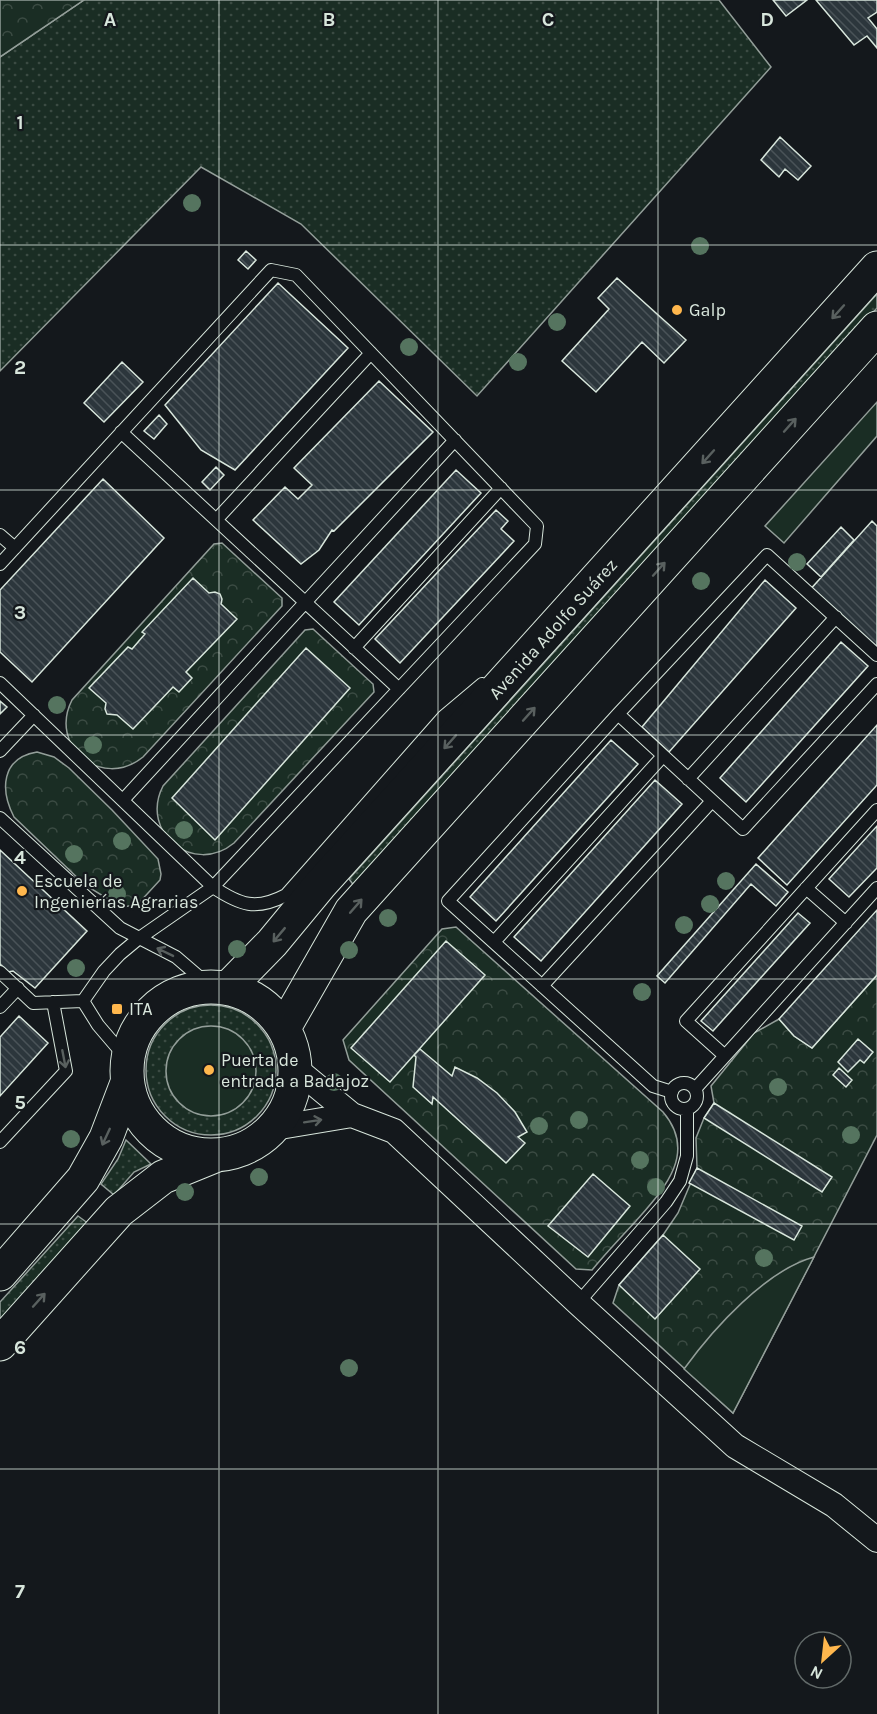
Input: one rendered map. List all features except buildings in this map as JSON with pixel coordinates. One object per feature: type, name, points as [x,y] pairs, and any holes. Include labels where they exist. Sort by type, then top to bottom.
[{"type":"highway","name":"Avenida Adolfo Suárez","points":[[220,988],[272,943],[320,885],[877,268]]},
{"type":"highway","points":[[284,1028],[351,911],[877,328]]},
{"type":"highway","points":[[0,1274],[83,1179],[106,1138],[127,1071],[134,1036],[147,1016],[165,1000],[187,990],[220,988],[250,996],[269,1010],[284,1028],[292,1047],[295,1068],[294,1089],[286,1110],[274,1128],[257,1142],[238,1151],[218,1155],[163,1177],[119,1211],[0,1344]]},
{"type":"highway","points":[[127,1071],[135,1107],[149,1128],[169,1144],[192,1153],[218,1155]]},
{"type":"street","points":[[295,1068],[352,1115],[394,1131],[578,1304],[735,1446],[834,1505],[877,1540]]},
{"type":"street","points":[[274,1128],[352,1115]]},
{"type":"lane","points":[[0,564],[271,270],[296,275],[537,526],[536,544],[213,887],[138,939],[104,971],[83,1001]]},
{"type":"lane","points":[[217,519],[371,353]]},
{"type":"lane","points":[[122,432],[399,689]]},
{"type":"lane","points":[[123,800],[455,440]]},
{"type":"lane","points":[[354,648],[501,488]]},
{"type":"lane","points":[[0,535],[15,548]]},
{"type":"lane","points":[[672,1092],[652,1086],[448,901],[618,714],[768,555],[877,655]]},
{"type":"lane","points":[[0,683],[213,887],[231,899],[246,904],[271,903],[286,895],[444,716],[577,603]]},
{"type":"lane","points":[[688,778],[836,617]]},
{"type":"lane","points":[[618,714],[743,829],[877,684]]},
{"type":"lane","points":[[0,751],[34,715]]},
{"type":"lane","points":[[494,942],[663,756]]},
{"type":"lane","points":[[542,986],[712,801]]},
{"type":"lane","points":[[725,1056],[686,1021],[877,810]]},
{"type":"lane","points":[[0,818],[43,855],[108,918],[138,939],[176,957],[220,988]]},
{"type":"lane","points":[[806,888],[846,923]]},
{"type":"lane","points":[[695,1089],[877,888]]},
{"type":"lane","points":[[0,972],[33,1002],[83,1001]]},
{"type":"lane","points":[[0,1007],[18,988]]},
{"type":"lane","points":[[83,1001],[127,1071]]},
{"type":"lane","points":[[0,1142],[66,1071],[53,1002]]},
{"type":"lane","points":[[680,1083],[689,1084],[695,1089],[698,1096],[697,1101],[695,1105],[682,1109],[675,1105],[672,1092],[680,1083]]},
{"type":"lane","points":[[578,1304],[666,1202],[680,1181],[687,1156],[687,1109]]},
{"type":"green space","points":[[0,0],[84,0],[0,57]]},
{"type":"green space","points":[[84,0],[719,0],[771,67],[477,396],[301,224],[201,167],[0,371],[0,57]]},
{"type":"green space","points":[[877,294],[877,308],[355,887],[349,879]]},
{"type":"green space","points":[[877,402],[877,436],[784,543],[765,526]]},
{"type":"green space","points":[[222,543],[282,598],[282,606],[143,757],[127,766],[111,769],[96,766],[83,758],[73,747],[67,733],[66,717],[72,700],[214,544]]},
{"type":"green space","points":[[313,629],[373,684],[374,692],[234,843],[218,852],[203,855],[188,852],[174,844],[164,833],[158,819],[158,803],[163,786],[305,630]]},
{"type":"green space","points":[[37,752],[54,757],[69,768],[158,859],[160,880],[137,905],[121,907],[85,885],[14,817],[9,807],[6,786],[10,768],[25,755]]},
{"type":"green space","points":[[456,927],[663,1112],[673,1127],[677,1142],[677,1156],[666,1183],[647,1209],[592,1270],[576,1269],[349,1060],[343,1040],[442,929]]},
{"type":"green space","points":[[877,975],[877,1135],[733,1413],[613,1303],[619,1285],[663,1235],[678,1213],[697,1168],[696,1138],[704,1118],[714,1103],[711,1086],[754,1033],[779,1019],[794,1036],[812,1048]]},
{"type":"green space","points":[[211,1005],[236,1010],[257,1024],[271,1045],[276,1070],[271,1095],[257,1116],[236,1130],[211,1135],[186,1130],[165,1116],[151,1095],[146,1070],[151,1045],[165,1024],[186,1010]]},
{"type":"green space","points":[[202,1026],[220,1026],[236,1033],[249,1046],[256,1062],[256,1080],[249,1096],[236,1109],[220,1116],[202,1116],[186,1109],[173,1096],[166,1080],[166,1062],[173,1046],[186,1033]]},
{"type":"green space","points":[[126,1140],[151,1164],[134,1172],[114,1195],[101,1184],[118,1159]]},
{"type":"green space","points":[[78,1216],[89,1224],[0,1322],[0,1302]]},
{"type":"green space","points":[[814,1257],[733,1413],[684,1369],[725,1319],[759,1288],[778,1274]]},
{"type":"place","name":"Galp","points":[[677,310]]},
{"type":"place","name":"Escuela de Ingenierías Agrarias","points":[[22,891]]},
{"type":"place","name":"ITA","points":[[117,1009]]},
{"type":"place","name":"Puerta de entrada a Badajoz","points":[[209,1070]]}]
